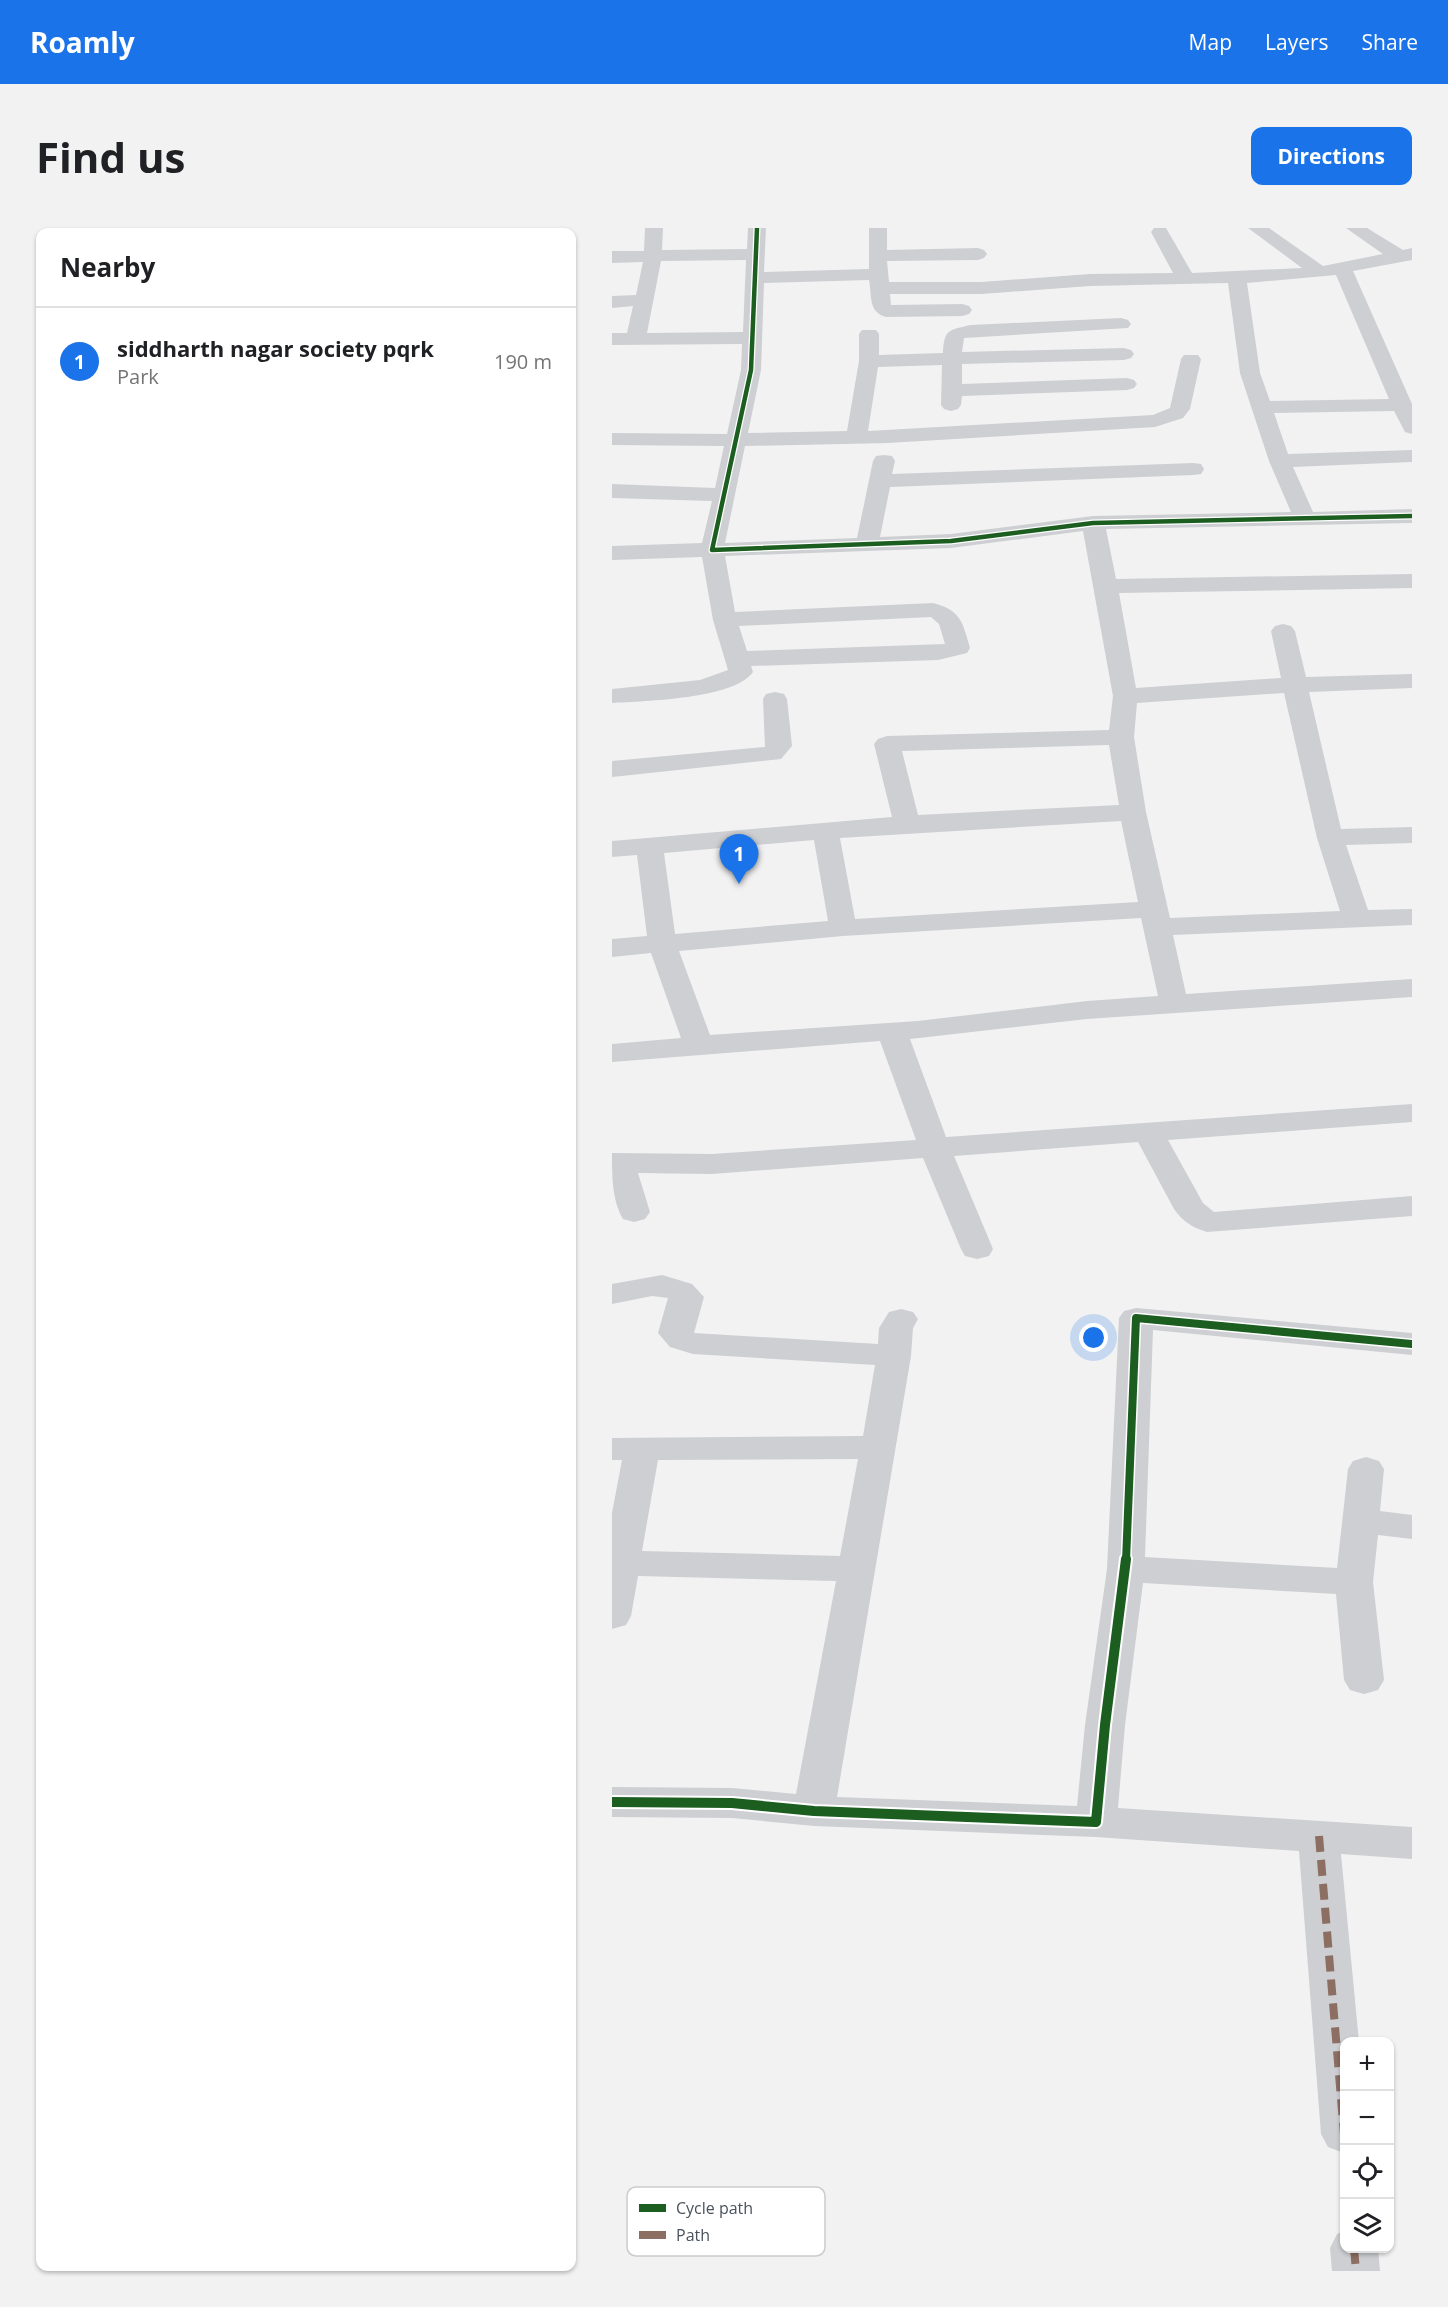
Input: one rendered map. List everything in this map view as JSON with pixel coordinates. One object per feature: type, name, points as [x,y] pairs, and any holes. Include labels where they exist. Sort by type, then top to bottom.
[{"type":"street","points":[[636,339],[653,256],[654,228]]},
{"type":"street","points":[[612,708],[612,696],[701,687],[736,678],[741,672],[725,620],[712,550],[751,370],[757,228]]},
{"type":"street","points":[[878,228],[882,309],[886,311],[967,309]]},
{"type":"street","points":[[1257,228],[1320,272]]},
{"type":"street","points":[[1355,228],[1406,255]]},
{"type":"street","points":[[1160,232],[1186,279]]},
{"type":"street","points":[[879,273],[978,246],[981,288]]},
{"type":"street","points":[[612,257],[756,254]]},
{"type":"street","points":[[755,278],[879,273],[981,288],[1130,279],[1237,278],[1320,272],[1406,255]]},
{"type":"street","points":[[1342,267],[1412,428]]},
{"type":"street","points":[[1237,278],[1250,374],[1280,461],[1305,519]]},
{"type":"street","points":[[1055,298],[1127,295],[1130,279]]},
{"type":"street","points":[[612,302],[644,300]]},
{"type":"street","points":[[1122,324],[965,332],[954,336],[951,398],[1128,389],[1122,324],[1125,303]]},
{"type":"street","points":[[857,437],[869,361],[869,334]]},
{"type":"street","points":[[612,339],[752,338]]},
{"type":"street","points":[[869,361],[1124,354]]},
{"type":"street","points":[[612,439],[735,440],[888,437],[1162,419],[1176,414],[1180,409],[1191,360]]},
{"type":"street","points":[[1262,407],[1402,405]]},
{"type":"street","points":[[867,545],[888,437]]},
{"type":"street","points":[[1280,461],[1412,456]]},
{"type":"street","points":[[880,481],[1193,469]]},
{"type":"street","points":[[612,491],[724,495]]},
{"type":"street","points":[[612,553],[951,541],[1093,523],[1412,516]]},
{"type":"street","points":[[1093,523],[1125,696],[1121,737],[1133,812],[1174,1005]]},
{"type":"street","points":[[1106,586],[1411,584]]},
{"type":"street","points":[[725,620],[933,610],[943,612],[949,618],[958,648],[938,653],[737,659]]},
{"type":"street","points":[[1283,631],[1330,838],[1356,918]]},
{"type":"street","points":[[1125,696],[1295,685],[1412,681]]},
{"type":"street","points":[[612,769],[772,754],[779,746],[775,699]]},
{"type":"street","points":[[907,824],[887,744],[1121,737]]},
{"type":"street","points":[[612,849],[907,824],[1133,812]]},
{"type":"street","points":[[826,832],[843,928]]},
{"type":"street","points":[[1330,838],[1412,835]]},
{"type":"street","points":[[650,846],[662,944],[699,1045]]},
{"type":"street","points":[[612,948],[843,928],[1155,918],[1412,917]]},
{"type":"street","points":[[612,1053],[892,1032],[1088,1010],[1412,988]]},
{"type":"street","points":[[892,1032],[934,1147],[977,1249]]},
{"type":"street","points":[[634,1212],[615,1163],[712,1164],[1412,1113]]},
{"type":"street","points":[[1147,1131],[1190,1209],[1207,1222],[1412,1206]]},
{"type":"street","points":[[612,1294],[650,1286],[673,1287],[683,1292],[687,1297],[675,1333],[682,1340],[693,1343],[768,1346],[894,1356]]},
{"type":"street","points":[[1096,1822],[1105,1725],[1126,1569],[1136,1318],[1412,1344]]},
{"type":"street","points":[[814,1811],[879,1447],[894,1356],[896,1328],[901,1319]]},
{"type":"street","points":[[612,1616],[621,1563],[627,1449],[879,1447]]},
{"type":"street","points":[[1364,1680],[1354,1582],[1366,1469]]},
{"type":"street","points":[[1361,1521],[1412,1527]]},
{"type":"street","points":[[621,1563],[857,1569]]},
{"type":"street","points":[[1126,1569],[1354,1582]]},
{"type":"street","points":[[612,1802],[732,1803],[814,1811],[1096,1822],[1412,1843]]},
{"type":"street","points":[[1319,1836],[1340,2091]]},
{"type":"street","points":[[1354,2253],[1356,2271]]},
{"type":"marked path","points":[[1319,1836],[1340,2091]]},
{"type":"marked path","points":[[1354,2253],[1356,2271]]},
{"type":"cycle path","points":[[757,228],[751,370],[712,550],[951,541],[1093,523],[1412,516]]},
{"type":"cycle path","points":[[612,1802],[732,1803],[814,1811],[1096,1822],[1105,1725],[1126,1569],[1136,1318],[1412,1344]]},
{"type":"place","name":"siddharth nagar society pqrk","points":[[739,884]]}]
